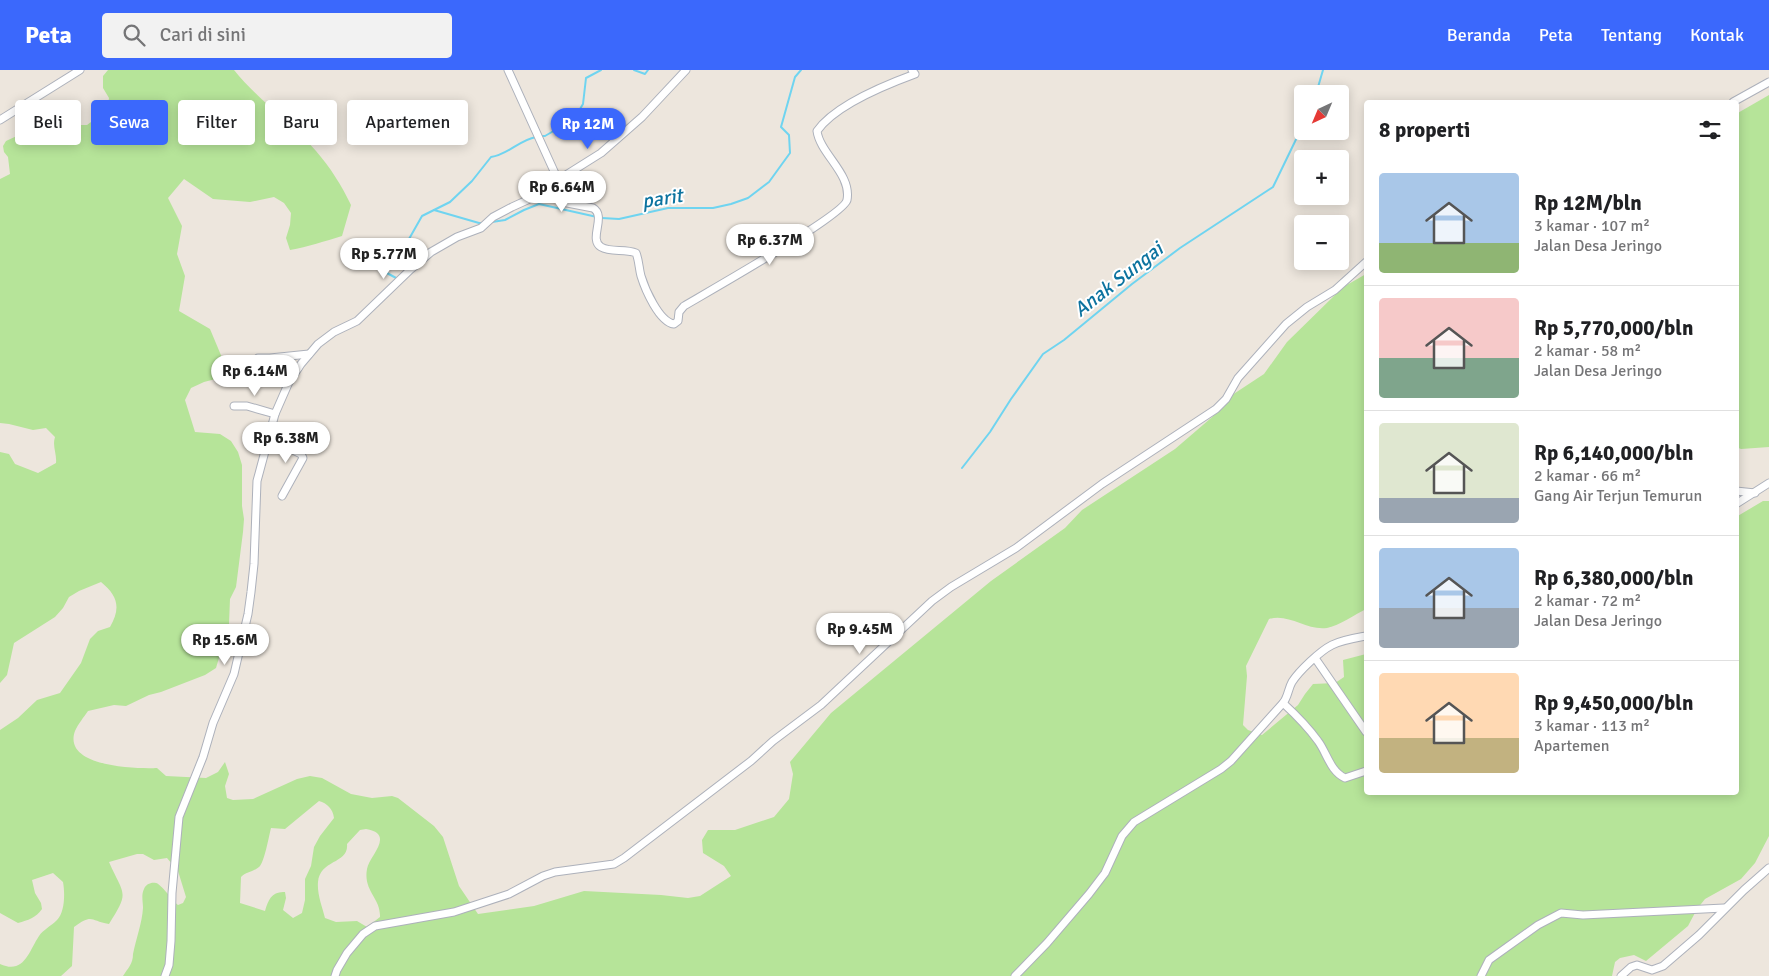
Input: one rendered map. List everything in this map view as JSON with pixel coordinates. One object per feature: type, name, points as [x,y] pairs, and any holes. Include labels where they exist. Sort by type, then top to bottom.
[{"type":"street","points":[[0,120],[80,70]]},
{"type":"street","points":[[508,70],[558,180]]},
{"type":"street","points":[[165,976],[169,965],[172,893],[180,817],[203,757],[213,723],[234,674],[243,638],[254,564],[257,481],[275,414],[286,388],[303,361],[328,336],[357,321],[431,252],[443,244],[480,228],[512,207],[548,190],[558,180],[594,158],[615,142],[657,102],[686,70]]},
{"type":"street","points":[[548,190],[562,202],[594,208],[598,217],[596,238],[598,244],[605,248],[636,253],[642,281],[649,296],[669,323],[676,324],[679,312],[684,306],[825,220],[844,206],[847,200],[846,187],[817,131],[828,119],[846,106],[891,83],[914,74],[912,70]]},
{"type":"street","points":[[1737,100],[1769,82]]},
{"type":"street","points":[[335,976],[347,953],[363,934],[374,926],[454,912],[509,894],[543,876],[555,872],[614,864],[624,858],[821,705],[932,601],[951,587],[1016,548],[1102,484],[1216,409],[1226,399],[1238,378],[1286,324],[1307,307],[1335,290],[1364,264]]},
{"type":"street","points":[[258,358],[303,361]]},
{"type":"street","points":[[242,362],[250,370],[303,361]]},
{"type":"street","points":[[234,406],[247,406],[275,414]]},
{"type":"street","points":[[268,438],[297,452],[303,458],[282,496]]},
{"type":"street","points":[[1739,502],[1769,484]]},
{"type":"street","points":[[1739,491],[1756,493]]},
{"type":"street","points":[[1015,976],[1047,943],[1089,894],[1105,873],[1122,836],[1134,822],[1231,761],[1287,699],[1289,686],[1292,681],[1323,651],[1334,644],[1364,636]]},
{"type":"street","points":[[1315,658],[1364,729]]},
{"type":"street","points":[[1283,704],[1317,740],[1331,765],[1340,775],[1345,778],[1364,772]]},
{"type":"street","points":[[1621,976],[1637,965],[1652,970],[1663,966],[1769,868]]},
{"type":"street","points":[[1481,976],[1489,960],[1538,925],[1562,914],[1583,915],[1724,908]]},
{"type":"green space","points":[[108,70],[234,70],[265,102],[265,145],[310,145],[335,177],[351,205],[342,236],[290,250],[286,238],[291,213],[284,203],[274,197],[250,202],[213,199],[184,179],[168,198],[182,226],[177,254],[185,276],[179,311],[210,329],[223,360],[223,377],[191,388],[185,400],[195,432],[220,434],[231,441],[238,452],[242,465],[242,506],[244,519],[236,587],[230,599],[229,624],[216,668],[205,675],[149,695],[126,706],[114,705],[88,711],[75,731],[74,743],[80,752],[90,759],[119,766],[157,768],[166,776],[206,778],[218,772],[225,762],[229,774],[225,786],[227,798],[233,800],[253,799],[297,779],[310,776],[322,778],[351,794],[372,798],[392,796],[398,798],[434,826],[443,837],[459,886],[478,914],[534,906],[584,891],[688,898],[700,896],[731,876],[724,866],[703,853],[702,840],[708,830],[735,830],[774,817],[789,799],[793,774],[790,762],[831,713],[991,581],[1065,528],[1082,510],[1175,449],[1225,406],[1226,399],[1264,374],[1287,342],[1336,294],[1345,286],[1364,275],[1364,610],[1327,628],[1312,627],[1284,618],[1269,619],[1246,666],[1247,676],[1243,725],[1248,730],[1262,735],[1298,705],[1313,684],[1335,683],[1344,677],[1343,660],[1364,655],[1364,795],[1739,795],[1739,515],[1763,501],[1769,501],[1769,836],[1755,863],[1741,879],[1705,899],[1688,926],[1646,961],[1634,955],[1620,958],[1615,962],[1612,976],[123,976],[132,961],[146,886],[152,883],[158,884],[178,905],[183,903],[186,897],[178,871],[167,858],[154,860],[143,854],[137,854],[109,862],[121,888],[122,899],[120,905],[109,924],[88,919],[74,927],[72,966],[61,976],[0,976],[0,964],[8,967],[20,964],[25,960],[41,934],[60,917],[64,897],[63,882],[53,873],[32,880],[42,909],[37,915],[18,923],[0,913],[0,730],[18,718],[37,700],[60,693],[81,663],[90,639],[98,631],[110,627],[116,614],[114,597],[101,582],[79,591],[69,597],[55,617],[14,643],[7,675],[0,683],[0,452],[9,454],[15,464],[38,473],[56,463],[55,437],[46,428],[33,430],[0,423],[0,179],[10,174],[8,157],[4,152],[3,146],[6,141],[15,137],[15,145],[81,145],[81,125],[87,125],[91,122],[91,145],[168,145],[168,100],[109,100],[103,88],[103,76]],"holes":[[[319,801],[329,807],[334,818],[314,847],[311,866],[305,879],[305,900],[302,913],[293,918],[283,910],[286,898],[285,892],[277,893],[271,897],[265,911],[240,903],[241,877],[261,865],[271,828],[285,829]],[[366,829],[375,832],[380,840],[367,869],[366,877],[380,910],[380,917],[367,927],[357,921],[336,922],[325,918],[318,886],[320,875],[324,869],[344,855],[347,844],[360,830]]]},
{"type":"green space","points":[[1769,95],[1769,447],[1741,449],[1739,448],[1739,112]]},
{"type":"waterway","points":[[541,136],[545,136],[574,119],[583,104],[586,78],[601,70]]},
{"type":"waterway","points":[[634,70],[645,74],[648,70]]},
{"type":"waterway","name":"parit","points":[[602,218],[619,219],[668,208],[713,208],[748,198],[769,182],[790,153],[789,135],[781,127],[795,77],[801,70]]},
{"type":"waterway","name":"Anak Sungai","points":[[1319,85],[1323,70]]},
{"type":"waterway","points":[[398,279],[385,272],[386,259],[409,239],[422,216],[450,202],[472,181],[491,157],[497,156],[524,141],[536,137]]},
{"type":"waterway","name":"Anak Sungai","points":[[962,468],[990,432],[1043,354],[1064,340],[1132,284],[1180,248],[1273,187],[1296,140]]},
{"type":"waterway","name":"parit","points":[[492,222],[505,220],[539,204],[597,217]]},
{"type":"waterway","name":"parit","points":[[434,210],[482,223]]}]
